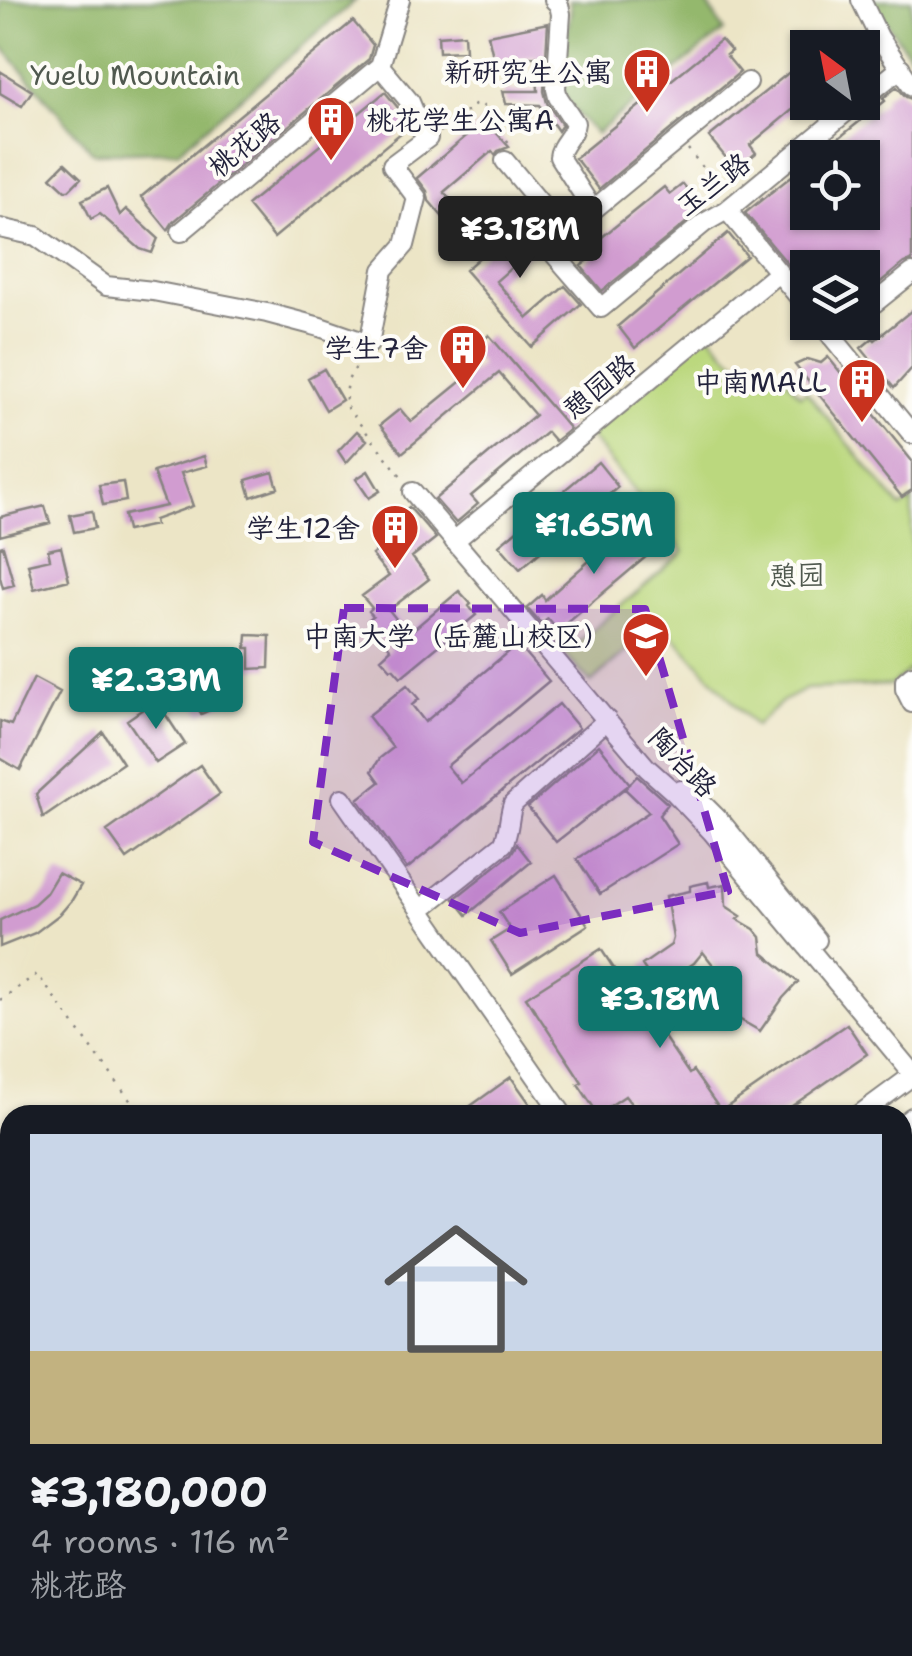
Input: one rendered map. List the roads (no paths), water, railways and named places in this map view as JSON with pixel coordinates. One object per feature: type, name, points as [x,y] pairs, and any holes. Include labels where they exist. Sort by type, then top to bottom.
[{"type":"street","points":[[0,228],[36,236],[106,286],[152,290],[267,313],[370,344],[383,270],[406,245],[417,198],[392,165],[426,134],[410,102],[380,66],[400,0]]},
{"type":"street","points":[[554,0],[561,14],[556,89],[575,123],[559,158],[593,210]]},
{"type":"street","points":[[861,0],[912,86]]},
{"type":"street","name":"桃花路","points":[[182,232],[380,66]]},
{"type":"street","name":"玉兰路","points":[[880,84],[900,68]]},
{"type":"street","points":[[509,166],[565,233],[748,82]]},
{"type":"street","name":"玉兰路","points":[[565,233],[555,255],[601,308],[837,120]]},
{"type":"street","points":[[727,210],[790,287]]},
{"type":"street","name":"憩园路","points":[[454,541],[778,273]]},
{"type":"street","points":[[880,299],[912,273]]},
{"type":"street","points":[[834,340],[904,410],[912,434]]},
{"type":"street","name":"陶冶路","points":[[413,492],[648,768],[712,832],[912,1074]]},
{"type":"street","points":[[912,675],[905,681],[912,703]]},
{"type":"street","points":[[420,910],[503,844],[509,833],[513,804],[606,720]]},
{"type":"street","points":[[663,781],[696,797],[722,823],[912,1056]]},
{"type":"street","points":[[342,798],[556,1105]]},
{"type":"street","points":[[872,1105],[912,1074]]},
{"type":"street","points":[[885,1105],[912,1085]]},
{"type":"place","name":"新研究生公寓","points":[[647,114]]},
{"type":"place","name":"桃花学生公寓A","points":[[331,162]]},
{"type":"place","name":"学生7舍","points":[[463,390]]},
{"type":"place","name":"中南MALL","points":[[862,424]]},
{"type":"place","name":"学生12舍","points":[[395,570]]},
{"type":"place","name":"中南大学（岳麓山校区）","points":[[646,678]]},
{"type":"park label","name":"Yuelu Mountain","points":[[135,75]]},
{"type":"park label","name":"憩园","points":[[797,575]]}]
